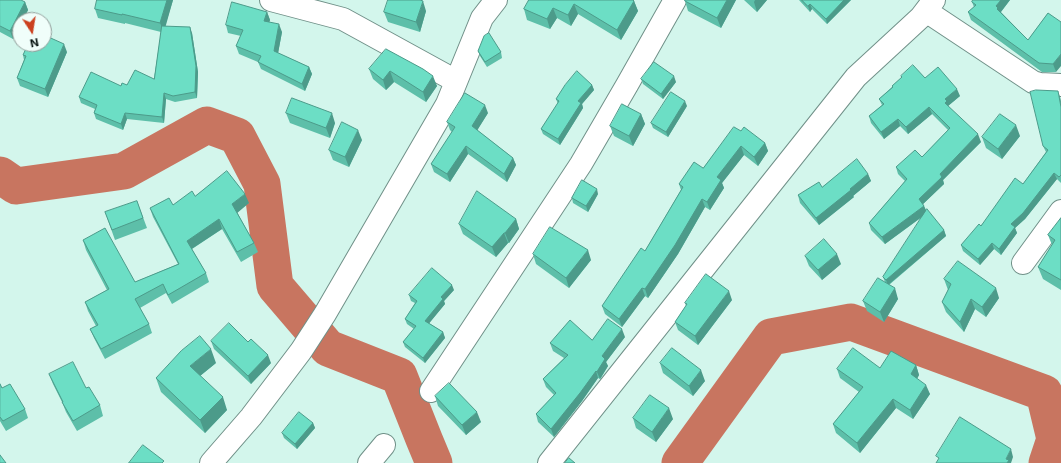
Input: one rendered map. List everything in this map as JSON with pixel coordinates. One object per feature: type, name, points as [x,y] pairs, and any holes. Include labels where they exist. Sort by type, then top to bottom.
[{"type":"street","points":[[271,0],[343,19],[456,81]]},
{"type":"street","points":[[211,463],[251,417],[301,351],[325,314],[446,104],[482,18],[496,0]]},
{"type":"street","points":[[431,391],[582,164],[675,0]]},
{"type":"street","points":[[549,463],[856,77],[921,17],[930,5],[1033,82],[1040,84],[1061,84]]},
{"type":"street","points":[[1023,264],[1061,211]]},
{"type":"street","points":[[369,463],[384,445]]},
{"type":"building","points":[[0,0],[21,0],[25,2],[20,12],[12,12],[12,27],[10,31],[0,26]]},
{"type":"building","points":[[97,0],[167,0],[160,23],[95,9]]},
{"type":"building","points":[[388,0],[423,1],[416,22],[384,12]]},
{"type":"building","points":[[529,0],[634,1],[617,30],[574,4],[568,15],[553,8],[547,19],[524,9]]},
{"type":"building","points":[[685,0],[727,0],[717,18]]},
{"type":"building","points":[[802,0],[844,0],[826,19],[810,4],[808,6]]},
{"type":"building","points":[[973,0],[1001,0],[996,6],[998,8],[997,9],[1028,40],[1048,13],[1061,22],[1061,54],[1053,64],[1039,63],[968,12],[976,5],[972,2]]},
{"type":"building","points":[[232,2],[267,12],[264,21],[279,24],[274,51],[309,67],[302,84],[258,62],[261,56],[236,46],[243,30],[226,25]]},
{"type":"building","points":[[162,26],[190,27],[196,66],[195,92],[173,96],[164,93],[162,117],[125,113],[121,124],[94,113],[97,105],[79,97],[91,72],[121,86],[122,83],[127,85],[135,70],[154,79]]},
{"type":"building","points":[[489,33],[501,52],[485,62],[478,51],[484,36]]},
{"type":"building","points":[[52,39],[64,44],[45,89],[17,78],[26,56],[23,55],[24,52],[52,52]]},
{"type":"building","points":[[386,49],[433,76],[423,92],[390,71],[383,80],[369,69]]},
{"type":"building","points":[[654,62],[674,76],[661,94],[641,79]]},
{"type":"building","points":[[913,65],[925,78],[938,67],[957,89],[945,99],[947,101],[945,103],[978,134],[940,174],[942,177],[919,199],[924,206],[882,237],[869,223],[907,179],[896,167],[915,150],[922,157],[950,128],[929,107],[906,127],[898,119],[881,132],[869,116],[884,104],[879,99],[893,87],[892,86],[902,77],[901,76]]},
{"type":"building","points":[[577,71],[592,85],[578,101],[581,103],[558,139],[541,129],[559,101],[556,99]]},
{"type":"building","points":[[1036,90],[1058,91],[1061,107],[1061,175],[1059,177],[1054,173],[1023,213],[1011,224],[1015,227],[999,249],[992,243],[978,259],[961,245],[979,224],[981,226],[1015,178],[1023,184],[1048,150],[1043,146],[1030,92]]},
{"type":"building","points":[[671,92],[685,101],[666,132],[651,123]]},
{"type":"building","points":[[465,93],[485,105],[472,126],[513,158],[504,174],[466,146],[447,174],[431,164],[455,127],[447,122]]},
{"type":"building","points":[[292,98],[332,113],[326,128],[286,113]]},
{"type":"building","points":[[622,104],[641,114],[629,136],[610,126]]},
{"type":"building","points":[[1000,114],[1016,125],[998,149],[982,137]]},
{"type":"building","points":[[342,122],[358,130],[345,157],[329,150]]},
{"type":"building","points":[[734,127],[741,131],[744,127],[765,143],[754,157],[741,146],[717,177],[721,180],[707,202],[702,199],[675,245],[645,289],[642,288],[619,319],[602,306],[641,248],[645,251],[683,187],[679,184],[694,162],[703,168]]},
{"type":"building","points":[[857,159],[868,174],[850,189],[851,190],[816,218],[798,195],[819,182],[822,187]]},
{"type":"building","points":[[227,171],[245,194],[232,204],[254,243],[237,252],[219,219],[187,241],[206,273],[168,295],[163,284],[135,299],[149,324],[101,349],[90,329],[98,325],[85,302],[109,289],[83,240],[105,228],[135,282],[179,264],[150,208],[169,198],[173,205],[192,191],[195,196]]},
{"type":"building","points":[[582,180],[597,189],[586,206],[572,198]]},
{"type":"building","points":[[477,191],[516,219],[492,247],[459,224]]},
{"type":"building","points":[[137,201],[143,218],[112,230],[105,212]]},
{"type":"building","points":[[927,209],[944,230],[886,280],[883,277]]},
{"type":"building","points":[[1061,218],[1061,280],[1038,267],[1055,240],[1048,235]]},
{"type":"building","points":[[550,227],[588,250],[566,278],[533,254]]},
{"type":"building","points":[[824,239],[837,254],[818,270],[805,256]]},
{"type":"building","points":[[958,261],[996,288],[982,307],[971,299],[960,322],[942,302],[951,284],[944,279]]},
{"type":"building","points":[[432,268],[452,285],[441,297],[443,299],[425,321],[443,332],[423,358],[403,342],[416,326],[405,319],[417,301],[409,295]]},
{"type":"building","points":[[706,274],[729,291],[695,336],[675,322],[687,304],[685,303]]},
{"type":"building","points":[[878,278],[895,288],[880,312],[863,301]]},
{"type":"building","points":[[608,319],[622,329],[602,356],[605,359],[597,372],[596,371],[551,429],[536,414],[556,393],[543,379],[568,355],[550,343],[570,320],[592,340]]},
{"type":"building","points":[[229,323],[248,342],[251,339],[268,355],[248,376],[211,341]]},
{"type":"building","points":[[200,336],[211,349],[190,366],[223,397],[200,420],[156,378],[181,351]]},
{"type":"building","points":[[672,348],[701,370],[689,386],[660,363]]},
{"type":"building","points":[[853,348],[880,368],[891,351],[916,365],[911,374],[926,385],[910,410],[893,399],[857,443],[833,424],[863,387],[837,369]]},
{"type":"building","points":[[73,362],[86,388],[89,387],[100,405],[73,421],[49,374]]},
{"type":"building","points":[[449,383],[477,412],[462,425],[435,396]]},
{"type":"building","points":[[0,384],[2,388],[10,384],[25,409],[3,421],[0,417]]},
{"type":"building","points":[[650,395],[669,408],[652,432],[633,418]]},
{"type":"building","points":[[299,412],[313,423],[295,444],[282,433]]},
{"type":"building","points":[[960,417],[1011,449],[1006,459],[1009,460],[1007,463],[936,463],[939,458],[936,456]]},
{"type":"building","points":[[143,445],[164,461],[162,463],[129,463]]},
{"type":"building","points":[[0,455],[6,463],[0,463]]},
{"type":"building","points":[[569,458],[575,463],[565,463]]},
{"type":"waterway","points":[[0,175],[16,186],[124,171],[207,125],[237,136],[262,184],[275,286],[328,348],[399,376],[434,463]]},
{"type":"waterway","points":[[680,463],[771,337],[851,322],[1044,393],[1055,439],[1047,463]]}]
